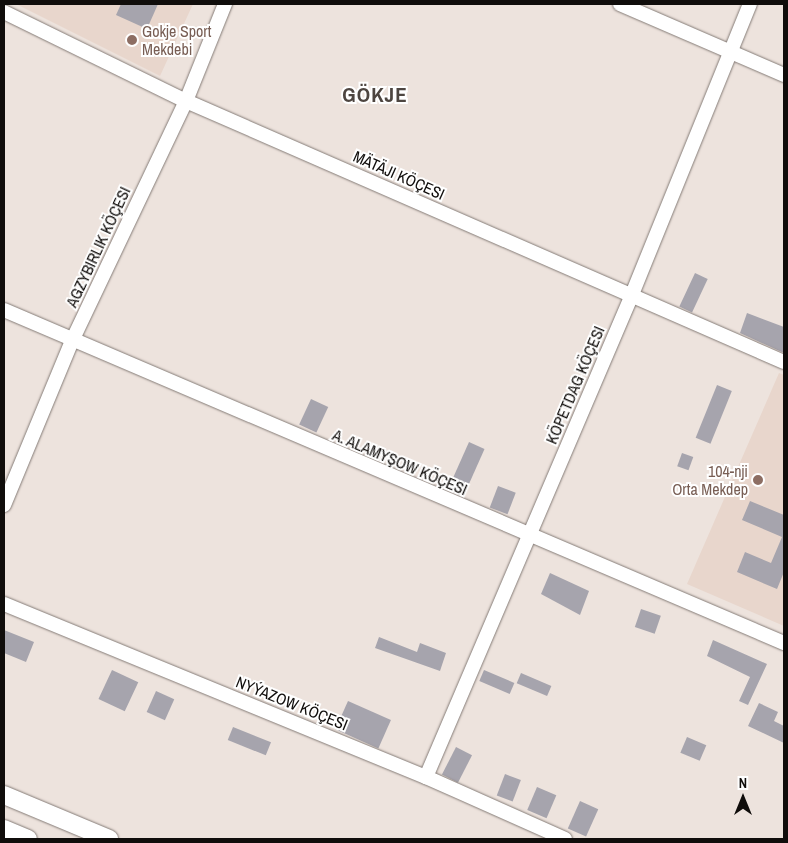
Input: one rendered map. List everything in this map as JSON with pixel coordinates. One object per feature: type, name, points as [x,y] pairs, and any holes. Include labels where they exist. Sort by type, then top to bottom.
[{"type":"main road","points":[[4,794],[109,839]]},
{"type":"main road","points":[[4,829],[28,839]]},
{"type":"street","name":"AGZYBIRLIK KÖÇESI","points":[[4,505],[72,341],[186,101],[225,4]]},
{"type":"street","points":[[620,4],[784,76]]},
{"type":"street","name":"KÖPETDAG KÖÇESI","points":[[426,777],[631,297],[750,4]]},
{"type":"street","name":"MÄTÄJI KÖÇESI","points":[[4,12],[186,101],[631,297],[784,362]]},
{"type":"street","name":"A. ALAMYŞOW KÖÇESI","points":[[4,310],[72,341],[784,643]]},
{"type":"street","name":"NYÝAZOW KÖÇESI","points":[[4,604],[426,777],[565,839]]},
{"type":"shaded area","name":"Gokje Sport Mekdebi","points":[[16,4],[193,4],[160,76]]},
{"type":"shaded area","name":"104-nji Orta Mekdep","points":[[779,373],[784,375],[784,626],[687,584]]},
{"type":"building","points":[[121,4],[158,4],[147,29],[116,15]]},
{"type":"building","points":[[695,273],[708,279],[692,312],[679,307]]},
{"type":"building","points":[[747,313],[784,327],[784,353],[740,333]]},
{"type":"building","points":[[717,385],[732,391],[710,444],[696,438]]},
{"type":"building","points":[[311,399],[328,407],[316,432],[299,424]]},
{"type":"building","points":[[469,442],[485,449],[463,496],[448,490]]},
{"type":"building","points":[[682,453],[693,457],[688,470],[677,466]]},
{"type":"building","points":[[498,486],[516,493],[507,514],[490,507]]},
{"type":"building","points":[[750,501],[784,515],[784,572],[777,589],[737,572],[745,552],[771,563],[782,537],[742,520]]},
{"type":"building","points":[[550,573],[589,591],[580,615],[541,594]]},
{"type":"building","points":[[641,609],[661,616],[655,634],[635,627]]},
{"type":"building","points":[[4,630],[34,642],[26,662],[4,653]]},
{"type":"building","points":[[379,637],[417,652],[420,643],[446,653],[440,671],[375,648]]},
{"type":"building","points":[[713,640],[767,664],[748,705],[739,701],[750,677],[707,656]]},
{"type":"building","points":[[112,670],[138,682],[125,711],[98,699]]},
{"type":"building","points":[[484,670],[514,683],[510,694],[479,681]]},
{"type":"building","points":[[521,673],[551,686],[547,696],[517,683]]},
{"type":"building","points":[[156,691],[174,699],[165,720],[147,712]]},
{"type":"building","points":[[348,701],[391,720],[378,748],[335,729]]},
{"type":"building","points":[[759,703],[778,712],[774,721],[784,726],[784,743],[748,726]]},
{"type":"building","points":[[233,727],[271,742],[266,755],[228,740]]},
{"type":"building","points":[[687,737],[706,745],[700,761],[680,753]]},
{"type":"building","points":[[456,747],[472,755],[458,783],[442,775]]},
{"type":"building","points":[[505,774],[521,780],[513,802],[497,795]]},
{"type":"building","points":[[537,787],[556,795],[547,818],[527,810]]},
{"type":"building","points":[[580,801],[598,809],[586,837],[568,828]]},
{"type":"place","name":"Gokje Sport Mekdebi","points":[[132,40]]},
{"type":"place","name":"104-nji Orta Mekdep","points":[[758,480]]},
{"type":"district","name":"GÖKJE","points":[[375,95]]}]
